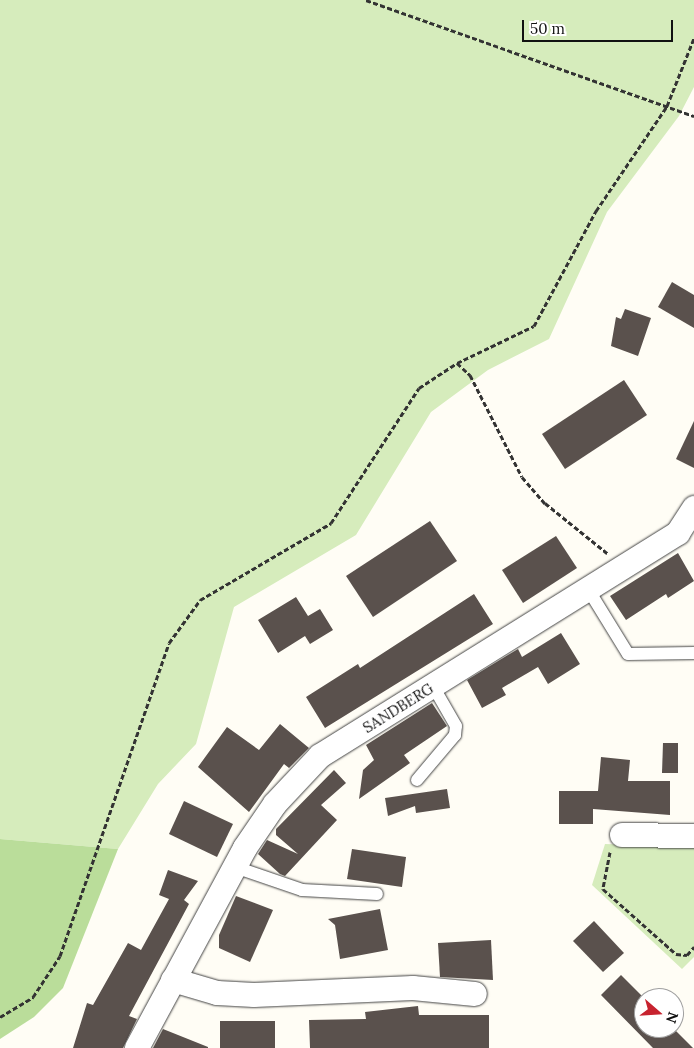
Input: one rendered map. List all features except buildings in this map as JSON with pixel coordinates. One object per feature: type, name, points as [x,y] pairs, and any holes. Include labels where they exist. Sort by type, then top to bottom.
[{"type":"street","name":"SANDBERG","points":[[137,1048],[235,867],[275,804],[320,756],[624,566],[686,533],[694,508]]},
{"type":"street","points":[[620,844],[694,836]]},
{"type":"street","points":[[173,980],[217,994],[254,996],[413,988],[475,994]]},
{"type":"lane","points":[[588,589],[628,654],[694,653]]},
{"type":"lane","points":[[417,780],[455,735],[456,726],[433,686]]},
{"type":"lane","points":[[235,867],[302,890],[377,894]]},
{"type":"path","points":[[366,0],[694,116]]},
{"type":"path","points":[[0,1018],[33,997],[60,956],[169,643],[200,600],[331,523],[419,388],[457,363],[534,326],[596,211],[667,106],[694,38]]},
{"type":"path","points":[[457,363],[470,375],[522,477],[545,504],[624,566]]},
{"type":"path","points":[[620,844],[610,852],[603,889],[676,954],[687,955],[694,947]]},
{"type":"green space","points":[[0,0],[694,0],[694,87],[679,116],[607,212],[549,339],[488,370],[431,412],[356,535],[234,607],[196,744],[158,784],[118,849],[0,839]]},
{"type":"green space","points":[[0,839],[118,849],[63,988],[34,1017],[0,1039]]},
{"type":"green space","points":[[605,844],[694,847],[694,957],[682,969],[592,885]]}]
